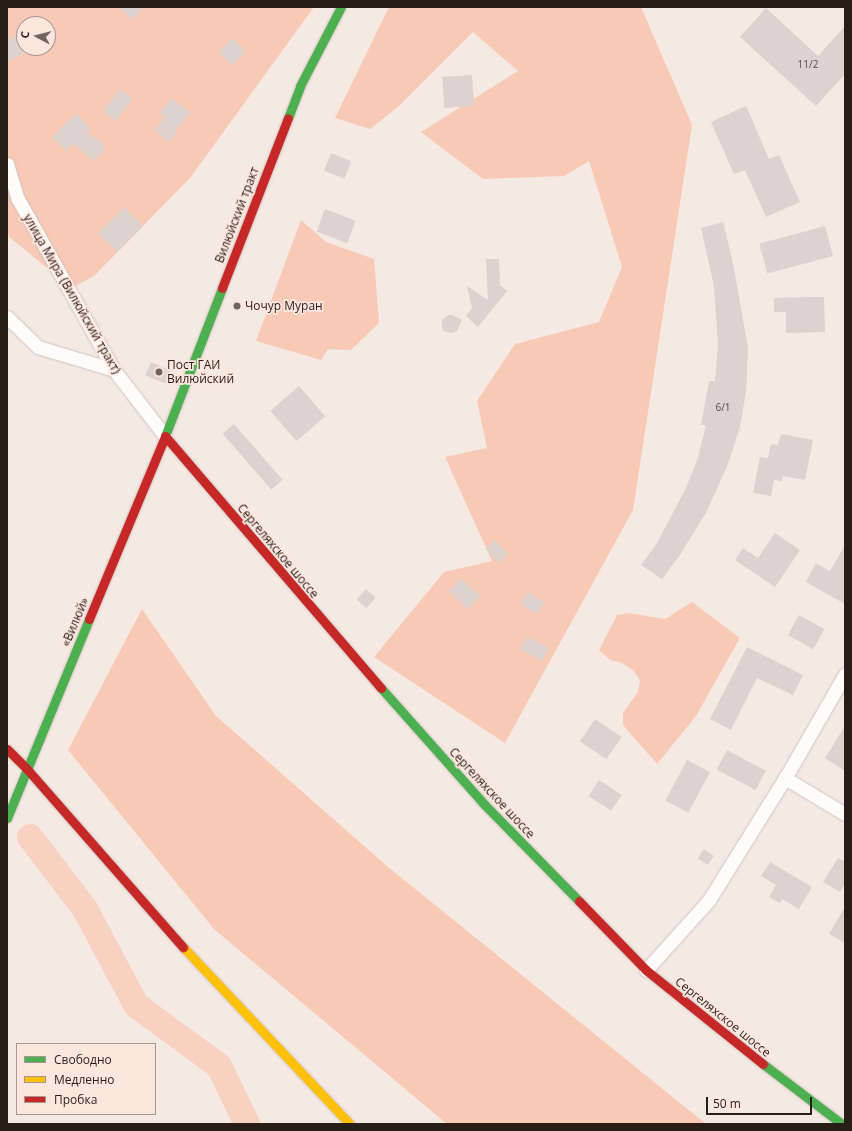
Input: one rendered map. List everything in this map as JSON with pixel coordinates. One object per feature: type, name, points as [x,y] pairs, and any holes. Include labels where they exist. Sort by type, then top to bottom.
[{"type":"main road","name":"Вилюйский тракт","points":[[165,436],[300,86],[341,7]]},
{"type":"main road","name":"«Вилюй»","points":[[7,818],[165,436]]},
{"type":"main road","name":"Сергеляхское шоссе","points":[[165,436],[345,648],[484,804],[646,970],[772,1071],[842,1124]]},
{"type":"main road","points":[[7,749],[27,769],[182,946],[350,1124]]},
{"type":"street","name":"улица Мира (Вилюйский тракт)","points":[[7,164],[18,199],[114,370],[165,436]]},
{"type":"street","points":[[7,317],[38,347],[114,370]]},
{"type":"street","points":[[646,970],[709,900],[785,778],[845,674]]},
{"type":"street","points":[[785,778],[845,814]]},
{"type":"shaded area","points":[[7,7],[314,7],[190,178],[94,276],[72,288],[9,237],[7,228]]},
{"type":"shaded area","points":[[389,7],[641,7],[692,125],[633,510],[505,743],[374,657],[444,572],[492,561],[445,457],[487,448],[477,401],[515,344],[599,322],[622,267],[589,161],[564,176],[483,179],[421,132],[518,71],[473,32],[399,106],[370,129],[335,118]]},
{"type":"shaded area","points":[[301,220],[326,242],[374,259],[379,323],[351,350],[328,349],[321,360],[256,341]]},
{"type":"shaded area","points":[[692,602],[740,638],[696,716],[657,764],[623,725],[623,713],[638,692],[640,680],[633,670],[622,663],[610,660],[599,650],[617,615],[629,613],[665,619]]},
{"type":"shaded area","points":[[142,609],[216,716],[388,867],[706,1124],[447,1124],[214,929],[68,750]]},
{"type":"building","points":[[118,7],[144,7],[133,20]]},
{"type":"building","points":[[766,8],[818,56],[845,26],[845,74],[816,106],[740,37]]},
{"type":"building","points":[[16,36],[16,56],[18,56],[7,62],[7,40]]},
{"type":"building","points":[[232,38],[246,51],[232,66],[218,53]]},
{"type":"building","points":[[472,75],[474,106],[444,108],[442,77]]},
{"type":"building","points":[[120,89],[133,99],[115,121],[103,111]]},
{"type":"building","points":[[171,98],[190,112],[174,133],[176,134],[168,142],[155,129],[165,117],[160,113]]},
{"type":"building","points":[[746,106],[769,159],[779,155],[800,202],[766,217],[745,170],[734,174],[711,122]]},
{"type":"building","points":[[76,113],[90,128],[87,131],[106,147],[94,161],[73,144],[66,151],[52,137]]},
{"type":"building","points":[[331,153],[351,161],[344,179],[324,171]]},
{"type":"building","points":[[124,207],[143,226],[117,252],[98,233]]},
{"type":"building","points":[[325,209],[356,221],[347,243],[316,231]]},
{"type":"building","points":[[723,222],[733,263],[748,348],[746,392],[740,427],[728,464],[707,511],[680,555],[662,579],[641,565],[657,543],[685,490],[698,458],[706,425],[701,425],[709,381],[715,381],[718,345],[714,286],[701,228]]},
{"type":"building","points":[[825,226],[833,256],[767,274],[759,244]]},
{"type":"building","points":[[486,259],[499,259],[500,285],[507,291],[478,327],[466,316],[472,308],[467,286],[488,300]]},
{"type":"building","points":[[824,297],[825,332],[786,333],[786,312],[774,312],[774,298]]},
{"type":"building","points":[[448,315],[452,315],[462,320],[457,331],[451,333],[444,331],[442,328],[442,320]]},
{"type":"building","name":"Пост ГАИ Вилюйский","points":[[151,362],[169,370],[173,374],[173,380],[169,383],[164,383],[145,375]]},
{"type":"building","points":[[299,386],[325,416],[297,441],[270,411]]},
{"type":"building","points":[[234,424],[283,480],[271,490],[223,434]]},
{"type":"building","points":[[781,434],[813,440],[805,480],[783,476],[782,481],[774,480],[771,496],[753,493],[760,457],[768,458],[771,444],[778,445]]},
{"type":"building","points":[[775,533],[800,550],[775,587],[735,560],[743,548],[758,558]]},
{"type":"building","points":[[495,540],[508,554],[498,563],[485,549]]},
{"type":"building","points":[[845,545],[845,604],[806,582],[816,563],[830,571]]},
{"type":"building","points":[[461,578],[480,596],[468,609],[449,591]]},
{"type":"building","points":[[366,589],[376,598],[366,608],[357,599]]},
{"type":"building","points":[[528,592],[544,602],[537,614],[521,604]]},
{"type":"building","points":[[799,615],[824,629],[813,649],[788,635]]},
{"type":"building","points":[[527,636],[549,648],[542,661],[520,649]]},
{"type":"building","points":[[747,647],[803,675],[793,695],[757,678],[731,730],[710,719]]},
{"type":"building","points":[[595,719],[622,737],[606,759],[580,741]]},
{"type":"building","points":[[845,726],[845,771],[825,758]]},
{"type":"building","points":[[727,750],[766,771],[756,790],[717,769]]},
{"type":"building","points":[[687,760],[710,772],[688,813],[665,801]]},
{"type":"building","points":[[599,780],[622,795],[611,811],[589,796]]},
{"type":"building","points":[[704,849],[714,856],[708,865],[698,858]]},
{"type":"building","points":[[838,858],[845,862],[845,883],[840,892],[823,882]]},
{"type":"building","points":[[770,862],[812,887],[799,909],[782,899],[780,903],[769,897],[776,885],[761,876]]},
{"type":"building","points":[[845,907],[845,943],[829,934]]},
{"type":"waterway","points":[[30,837],[85,909],[136,1005],[219,1066],[247,1124]]},
{"type":"traffic: fast","points":[[288,118],[300,86],[341,7]]},
{"type":"traffic: fast","points":[[165,436],[222,288]]},
{"type":"traffic: fast","points":[[7,818],[89,619]]},
{"type":"traffic: fast","points":[[381,688],[484,804],[579,901]]},
{"type":"traffic: fast","points":[[763,1064],[842,1124]]},
{"type":"traffic: slow","points":[[183,947],[350,1124]]},
{"type":"traffic: jam","points":[[222,288],[288,118]]},
{"type":"traffic: jam","points":[[165,436],[381,688]]},
{"type":"traffic: jam","points":[[89,619],[165,436]]},
{"type":"traffic: jam","points":[[7,749],[27,769],[183,947]]},
{"type":"traffic: jam","points":[[579,901],[646,970],[763,1064]]},
{"type":"place","name":"Чочур Муран","points":[[237,306]]},
{"type":"place","name":"Пост ГАИ Вилюйский","points":[[159,372]]}]
